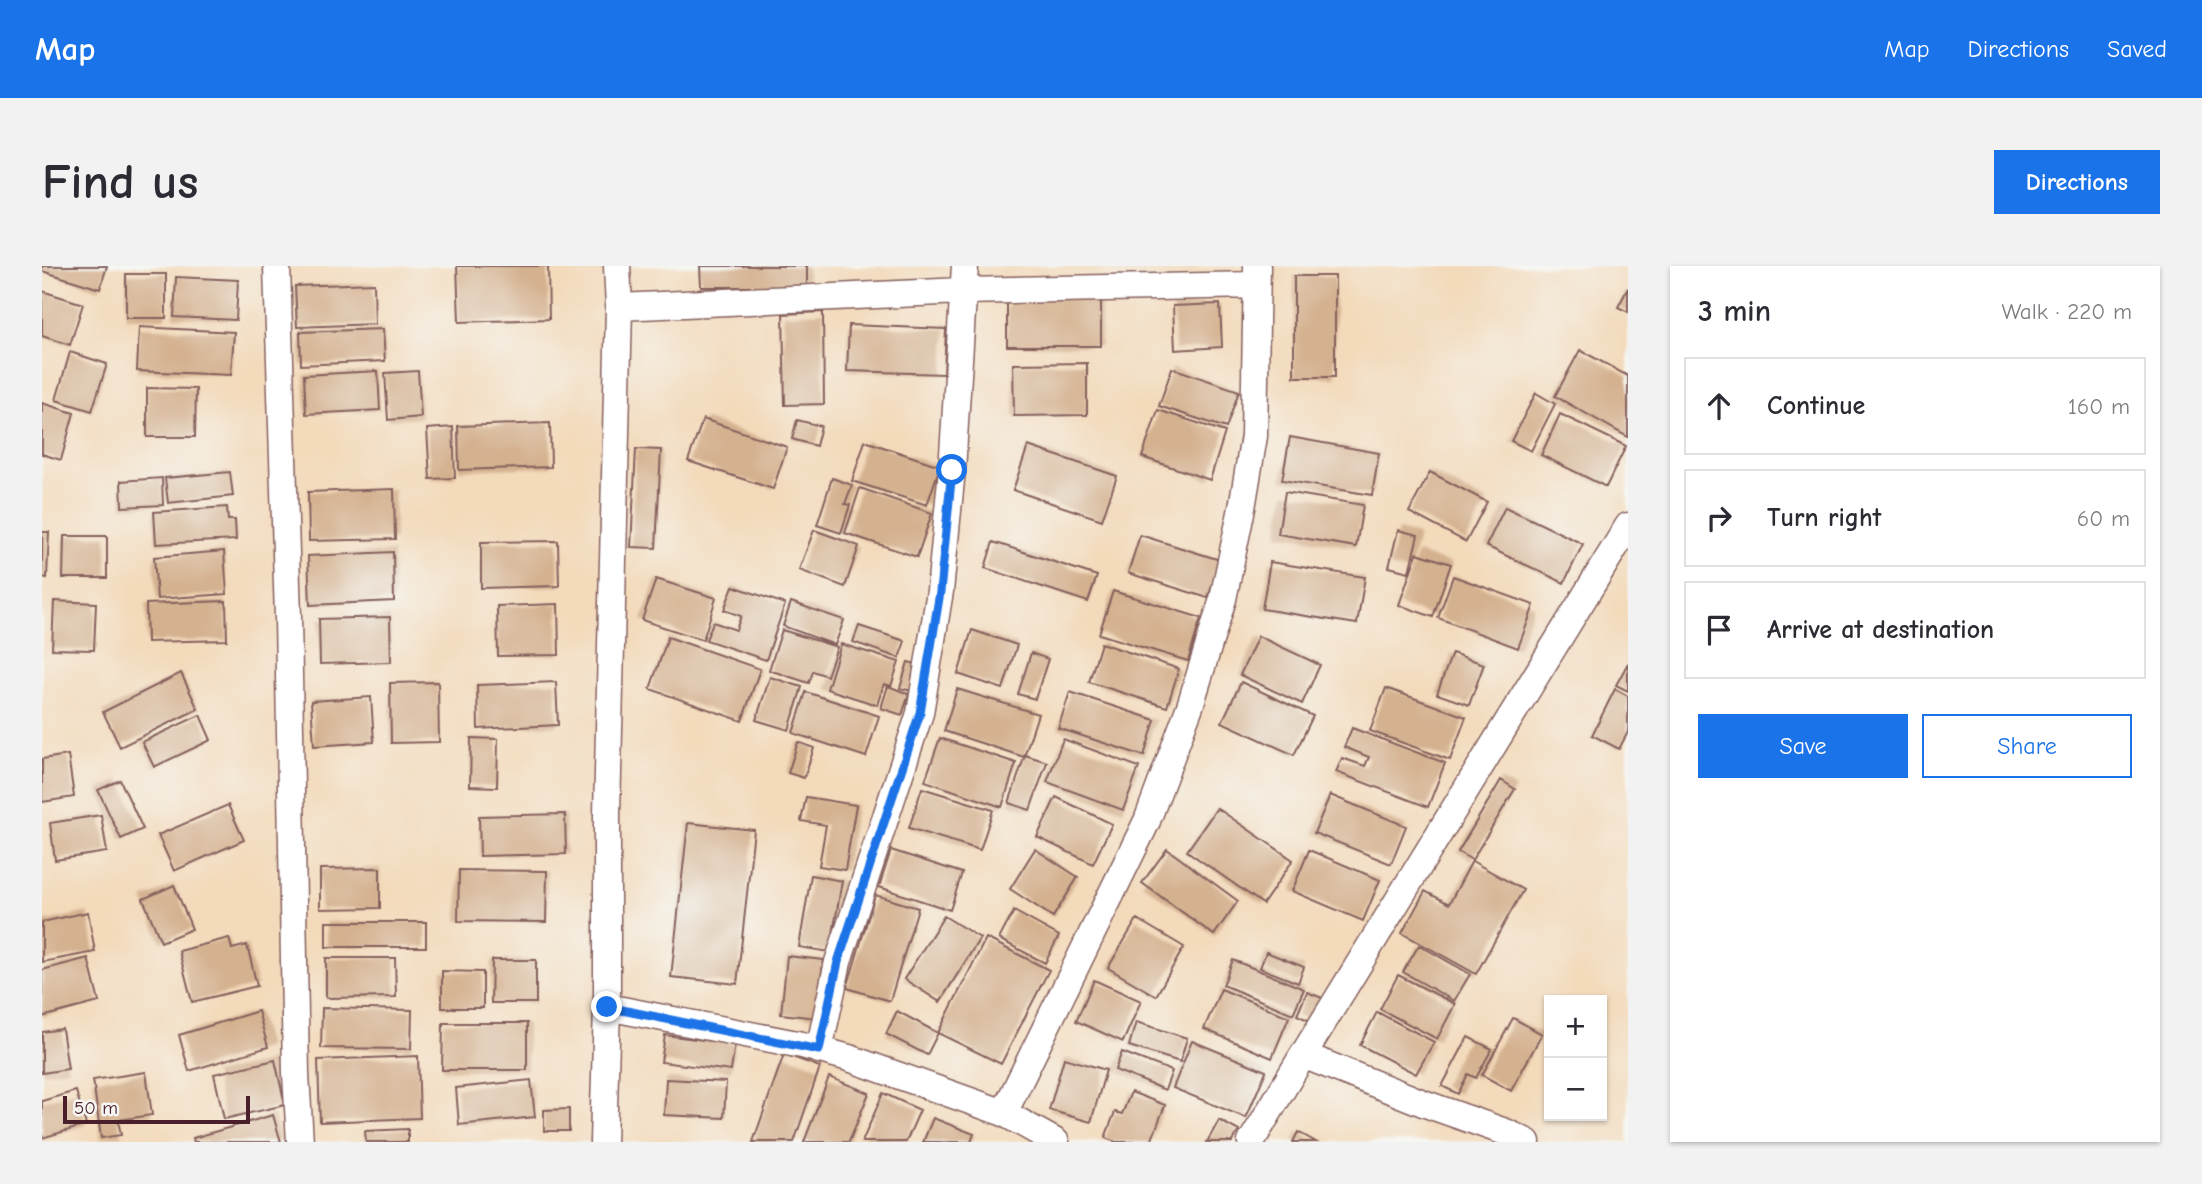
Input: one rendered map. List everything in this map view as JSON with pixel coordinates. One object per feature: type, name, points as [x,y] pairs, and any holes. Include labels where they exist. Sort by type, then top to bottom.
[{"type":"street","points":[[277,266],[288,617],[296,1074],[300,1142]]},
{"type":"street","points":[[603,1142],[607,1007],[607,814],[619,307],[617,266]]},
{"type":"street","points":[[619,307],[963,278],[1256,275],[1254,436],[1223,599],[1194,695],[1146,821],[1004,1113]]},
{"type":"street","points":[[819,1050],[838,962],[920,713],[940,592],[952,470],[963,278]]},
{"type":"street","points":[[1251,1142],[1628,526]]},
{"type":"street","points":[[607,1007],[849,1058],[1004,1113],[1056,1142]]},
{"type":"street","points":[[1303,1055],[1527,1142]]},
{"type":"building","points":[[42,266],[107,266],[100,289],[42,271]]},
{"type":"building","points":[[457,266],[548,266],[549,319],[459,322]]},
{"type":"building","points":[[700,266],[807,266],[807,287],[701,287]]},
{"type":"building","points":[[126,274],[166,274],[166,318],[126,318]]},
{"type":"building","points":[[1294,276],[1335,276],[1335,377],[1294,377]]},
{"type":"building","points":[[176,277],[238,280],[236,320],[174,317]]},
{"type":"building","points":[[374,283],[375,324],[297,327],[295,286]]},
{"type":"building","points":[[1628,288],[1628,312],[1618,307]]},
{"type":"building","points":[[42,291],[83,304],[70,345],[42,336]]},
{"type":"building","points":[[1007,296],[1101,296],[1101,346],[1007,346]]},
{"type":"building","points":[[1220,304],[1222,347],[1175,350],[1173,306]]},
{"type":"building","points":[[823,312],[824,404],[785,405],[783,314]]},
{"type":"building","points":[[849,325],[946,329],[944,374],[847,371]]},
{"type":"building","points":[[139,327],[234,332],[231,375],[137,371]]},
{"type":"building","points":[[383,329],[385,361],[301,365],[300,332]]},
{"type":"building","points":[[1580,350],[1628,376],[1628,437],[1555,396]]},
{"type":"building","points":[[70,352],[107,364],[92,411],[56,400]]},
{"type":"building","points":[[1087,363],[1087,415],[1014,416],[1013,364]]},
{"type":"building","points":[[1172,368],[1239,391],[1226,428],[1159,406]]},
{"type":"building","points":[[378,371],[380,410],[306,414],[304,375]]},
{"type":"building","points":[[418,371],[421,417],[388,420],[385,373]]},
{"type":"building","points":[[147,388],[196,389],[195,437],[147,437]]},
{"type":"building","points":[[1536,393],[1555,404],[1531,451],[1511,441]]},
{"type":"building","points":[[42,403],[74,413],[61,460],[42,454]]},
{"type":"building","points":[[1158,410],[1225,432],[1210,480],[1142,457]]},
{"type":"building","points":[[1560,414],[1626,446],[1606,487],[1541,455]]},
{"type":"building","points":[[703,419],[787,447],[773,489],[688,461]]},
{"type":"building","points":[[797,420],[821,426],[816,446],[792,439]]},
{"type":"building","points":[[550,423],[551,467],[459,470],[458,426]]},
{"type":"building","points":[[453,427],[455,478],[430,479],[427,429]]},
{"type":"building","points":[[1290,437],[1379,453],[1372,495],[1282,480]]},
{"type":"building","points":[[865,441],[940,466],[927,505],[852,481]]},
{"type":"building","points":[[1028,446],[1117,476],[1102,520],[1013,490]]},
{"type":"building","points":[[636,449],[661,450],[656,548],[631,547]]},
{"type":"building","points":[[230,472],[233,496],[168,503],[165,478]]},
{"type":"building","points":[[1430,472],[1487,502],[1466,542],[1409,512]]},
{"type":"building","points":[[162,478],[163,505],[122,507],[121,481]]},
{"type":"building","points":[[832,478],[852,485],[845,504],[850,505],[841,533],[817,525]]},
{"type":"building","points":[[860,488],[932,513],[917,557],[845,533]]},
{"type":"building","points":[[394,489],[395,539],[309,541],[308,492]]},
{"type":"building","points":[[1285,492],[1363,505],[1356,547],[1278,534]]},
{"type":"building","points":[[227,507],[228,520],[235,520],[236,540],[156,544],[154,512]]},
{"type":"building","points":[[1505,507],[1583,544],[1564,583],[1486,546]]},
{"type":"building","points":[[814,530],[859,546],[845,587],[799,570]]},
{"type":"building","points":[[1398,530],[1418,535],[1409,572],[1389,567]]},
{"type":"building","points":[[42,532],[49,532],[47,578],[42,577]]},
{"type":"building","points":[[1140,535],[1220,560],[1208,598],[1128,573]]},
{"type":"building","points":[[64,536],[107,536],[107,578],[63,578]]},
{"type":"building","points":[[558,541],[559,586],[481,588],[481,542]]},
{"type":"building","points":[[993,542],[1097,576],[1088,602],[985,568]]},
{"type":"building","points":[[224,551],[227,594],[157,599],[154,557]]},
{"type":"building","points":[[393,552],[394,601],[310,605],[308,556]]},
{"type":"building","points":[[1417,553],[1451,564],[1433,617],[1399,605]]},
{"type":"building","points":[[1270,562],[1365,577],[1357,624],[1262,609]]},
{"type":"building","points":[[1453,576],[1534,605],[1518,648],[1438,618]]},
{"type":"building","points":[[656,579],[716,598],[703,640],[642,620]]},
{"type":"building","points":[[733,586],[785,604],[766,660],[706,640],[713,622],[736,630],[741,616],[724,610]]},
{"type":"building","points":[[1113,591],[1201,618],[1188,661],[1099,634]]},
{"type":"building","points":[[54,601],[96,603],[94,650],[52,649]]},
{"type":"building","points":[[226,601],[227,640],[147,642],[146,604]]},
{"type":"building","points":[[791,602],[844,620],[835,645],[783,626]]},
{"type":"building","points":[[558,604],[559,655],[498,656],[497,606]]},
{"type":"building","points":[[390,617],[391,662],[320,664],[319,619]]},
{"type":"building","points":[[859,626],[905,641],[899,658],[853,642]]},
{"type":"building","points":[[782,630],[837,647],[827,676],[813,671],[809,683],[769,670]]},
{"type":"building","points":[[972,630],[1017,645],[1003,689],[958,674]]},
{"type":"building","points":[[1258,636],[1320,665],[1302,704],[1240,675]]},
{"type":"building","points":[[668,637],[760,669],[742,721],[650,689]]},
{"type":"building","points":[[1101,643],[1179,669],[1167,707],[1089,682]]},
{"type":"building","points":[[841,644],[899,662],[891,686],[884,684],[877,705],[827,689]]},
{"type":"building","points":[[1031,653],[1048,659],[1035,699],[1018,694]]},
{"type":"building","points":[[1452,653],[1484,664],[1469,705],[1437,694]]},
{"type":"building","points":[[908,662],[920,665],[912,691],[900,688]]},
{"type":"building","points":[[1628,663],[1628,691],[1616,685]]},
{"type":"building","points":[[181,673],[198,709],[120,747],[103,712]]},
{"type":"building","points":[[770,677],[802,687],[789,730],[756,720]]},
{"type":"building","points":[[438,682],[439,742],[391,743],[390,683]]},
{"type":"building","points":[[556,682],[558,725],[478,729],[477,685]]},
{"type":"building","points":[[1241,682],[1313,716],[1294,755],[1222,722]]},
{"type":"building","points":[[888,686],[909,694],[902,715],[881,708]]},
{"type":"building","points":[[1386,688],[1466,717],[1450,760],[1370,731]]},
{"type":"building","points":[[957,689],[1038,714],[1024,757],[944,731]]},
{"type":"building","points":[[1615,689],[1628,696],[1628,732],[1619,749],[1592,735]]},
{"type":"building","points":[[806,692],[879,716],[866,757],[793,733]]},
{"type":"building","points":[[1070,692],[1155,720],[1144,756],[1058,728]]},
{"type":"building","points":[[371,697],[374,742],[314,746],[311,701]]},
{"type":"building","points":[[200,715],[211,740],[154,767],[142,742]]},
{"type":"building","points":[[1352,728],[1445,763],[1428,807],[1336,772],[1342,758],[1365,766],[1369,757],[1344,747]]},
{"type":"building","points":[[471,738],[498,739],[497,787],[470,786]]},
{"type":"building","points":[[940,738],[1016,763],[1002,807],[925,781]]},
{"type":"building","points":[[1063,739],[1139,767],[1123,810],[1047,782]]},
{"type":"building","points":[[798,742],[814,748],[804,778],[788,773]]},
{"type":"building","points":[[68,755],[74,797],[42,802],[42,759]]},
{"type":"building","points":[[1025,755],[1047,762],[1030,810],[1009,803]]},
{"type":"building","points":[[120,780],[143,829],[121,839],[98,790]]},
{"type":"building","points":[[1501,780],[1515,789],[1472,860],[1458,852]]},
{"type":"building","points":[[922,788],[993,810],[980,850],[909,828]]},
{"type":"building","points":[[1330,795],[1406,826],[1391,864],[1314,833]]},
{"type":"building","points":[[806,797],[856,805],[845,870],[819,866],[826,825],[801,821]]},
{"type":"building","points":[[1056,797],[1112,824],[1093,864],[1037,837]]},
{"type":"building","points":[[228,805],[244,840],[174,871],[158,835]]},
{"type":"building","points":[[1217,808],[1293,860],[1263,904],[1187,851]]},
{"type":"building","points":[[565,814],[566,854],[480,856],[479,816]]},
{"type":"building","points":[[101,815],[107,852],[55,860],[50,823]]},
{"type":"building","points":[[688,823],[754,830],[737,984],[671,977]]},
{"type":"building","points":[[1035,849],[1078,877],[1053,917],[1010,889]]},
{"type":"building","points":[[1167,849],[1238,901],[1214,935],[1142,883]]},
{"type":"building","points":[[891,850],[962,873],[950,910],[879,887]]},
{"type":"building","points":[[1309,850],[1380,880],[1363,921],[1292,891]]},
{"type":"building","points":[[1472,861],[1523,890],[1476,974],[1402,933],[1425,891],[1449,904]]},
{"type":"building","points":[[380,868],[380,908],[320,909],[320,869]]},
{"type":"building","points":[[459,870],[547,871],[546,922],[458,921]]},
{"type":"building","points":[[811,875],[842,881],[830,952],[799,947]]},
{"type":"building","points":[[174,885],[192,929],[161,942],[143,899]]},
{"type":"building","points":[[875,895],[918,908],[890,1001],[847,988]]},
{"type":"building","points":[[1014,911],[1059,936],[1045,963],[999,939]]},
{"type":"building","points":[[88,912],[95,952],[42,962],[42,922]]},
{"type":"building","points":[[944,916],[980,938],[940,1002],[904,979]]},
{"type":"building","points":[[1137,919],[1184,947],[1156,996],[1108,968]]},
{"type":"building","points":[[326,922],[426,922],[426,947],[326,947]]},
{"type":"building","points":[[229,938],[232,949],[247,945],[257,986],[192,1002],[179,951]]},
{"type":"building","points":[[986,938],[1049,970],[1001,1064],[938,1033]]},
{"type":"building","points":[[1419,945],[1470,974],[1454,1001],[1403,972]]},
{"type":"building","points":[[1266,952],[1304,967],[1298,983],[1260,968]]},
{"type":"building","points":[[787,956],[823,960],[817,1018],[781,1014]]},
{"type":"building","points":[[88,958],[99,1002],[42,1017],[42,970]]},
{"type":"building","points":[[326,958],[395,958],[396,997],[326,998]]},
{"type":"building","points":[[492,960],[536,960],[536,1003],[491,1003]]},
{"type":"building","points":[[1233,960],[1304,989],[1293,1014],[1223,985]]},
{"type":"building","points":[[442,971],[483,972],[483,1008],[442,1008]]},
{"type":"building","points":[[1398,975],[1455,1004],[1437,1039],[1380,1009]]},
{"type":"building","points":[[1094,980],[1141,1001],[1123,1042],[1076,1021]]},
{"type":"building","points":[[1221,989],[1289,1017],[1272,1058],[1204,1029]]},
{"type":"building","points":[[1307,992],[1325,999],[1314,1023],[1297,1015]]},
{"type":"building","points":[[322,1008],[412,1010],[411,1049],[321,1048]]},
{"type":"building","points":[[258,1011],[268,1047],[189,1071],[179,1035]]},
{"type":"building","points":[[897,1011],[938,1033],[927,1055],[886,1034]]},
{"type":"building","points":[[1377,1012],[1434,1042],[1416,1074],[1360,1045]]},
{"type":"building","points":[[1513,1018],[1542,1034],[1511,1091],[1482,1075]]},
{"type":"building","points":[[1136,1022],[1187,1038],[1180,1062],[1129,1046]]},
{"type":"building","points":[[443,1023],[527,1023],[527,1070],[442,1070]]},
{"type":"building","points":[[62,1029],[68,1069],[42,1073],[42,1032]]},
{"type":"building","points":[[665,1035],[735,1044],[731,1071],[661,1062]]},
{"type":"building","points":[[1468,1037],[1492,1049],[1476,1078],[1468,1074],[1458,1094],[1442,1086]]},
{"type":"building","points":[[1192,1041],[1266,1071],[1246,1118],[1173,1088]]},
{"type":"building","points":[[1122,1052],[1172,1071],[1165,1090],[1115,1070]]},
{"type":"building","points":[[784,1054],[820,1067],[794,1142],[753,1142]]},
{"type":"building","points":[[418,1056],[420,1118],[320,1122],[318,1060]]},
{"type":"building","points":[[1064,1058],[1106,1070],[1091,1122],[1049,1110]]},
{"type":"building","points":[[275,1060],[285,1105],[224,1119],[214,1074]]},
{"type":"building","points":[[146,1072],[152,1115],[118,1120],[121,1135],[101,1138],[93,1080]]},
{"type":"building","points":[[829,1077],[869,1093],[849,1142],[804,1142]]},
{"type":"building","points":[[666,1079],[726,1082],[724,1118],[664,1115]]},
{"type":"building","points":[[531,1080],[535,1117],[459,1125],[456,1088]]},
{"type":"building","points":[[76,1091],[86,1125],[42,1138],[42,1101]]},
{"type":"building","points":[[1131,1092],[1165,1105],[1151,1142],[1116,1142],[1105,1138],[1115,1112],[1122,1114]]},
{"type":"building","points":[[883,1093],[920,1110],[906,1142],[862,1142]]},
{"type":"building","points":[[569,1109],[569,1131],[544,1131],[544,1110]]},
{"type":"building","points":[[273,1115],[281,1142],[194,1142],[193,1138]]},
{"type":"building","points":[[933,1118],[974,1134],[971,1142],[923,1142]]},
{"type":"building","points":[[1219,1120],[1239,1131],[1232,1142],[1207,1142]]},
{"type":"building","points":[[408,1129],[408,1142],[366,1142],[365,1131]]},
{"type":"building","points":[[1298,1132],[1316,1142],[1293,1142]]},
{"type":"route","points":[[607,1007],[819,1050],[838,962],[920,713],[940,592],[952,470]]}]
